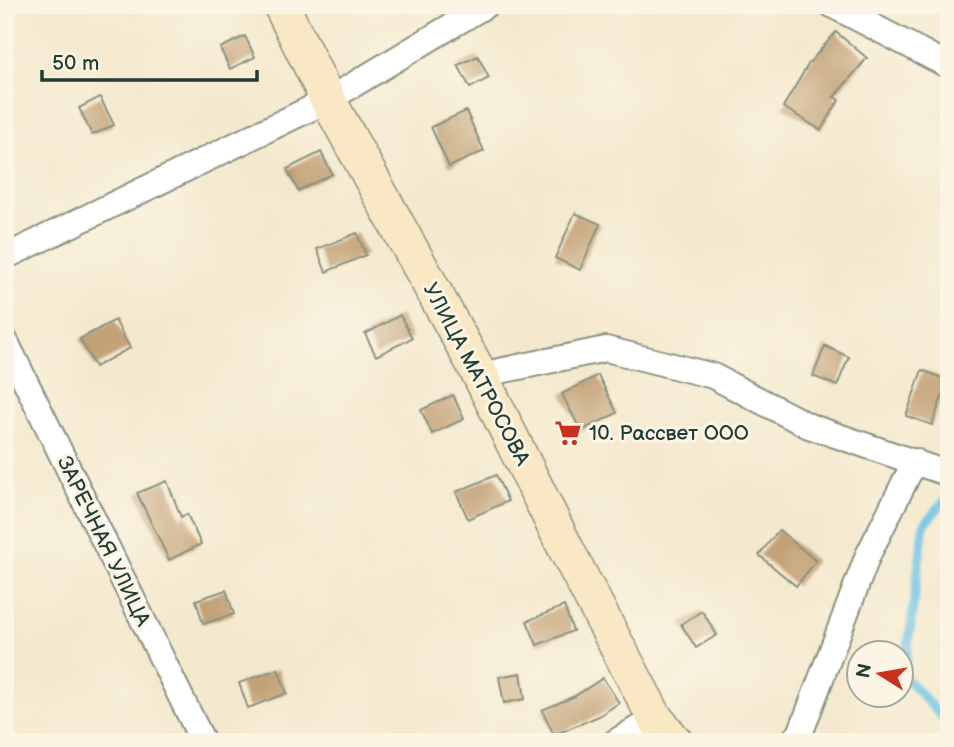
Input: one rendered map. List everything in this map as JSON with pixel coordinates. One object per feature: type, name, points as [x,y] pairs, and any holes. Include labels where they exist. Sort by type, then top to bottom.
[{"type":"main road","name":"УЛИЦА МАТРОСОВА","points":[[281,5],[328,100],[480,375],[566,549],[665,730]]},
{"type":"street","points":[[5,257],[328,100],[485,5]]},
{"type":"street","points":[[832,5],[949,66]]},
{"type":"street","name":"ЗАРЕЧНАЯ УЛИЦА","points":[[5,340],[203,742]]},
{"type":"street","points":[[480,375],[606,349],[713,376],[809,426],[949,474]]},
{"type":"street","points":[[791,742],[800,734],[868,555],[915,461]]},
{"type":"street","points":[[615,742],[665,730]]},
{"type":"building","points":[[836,32],[867,58],[834,97],[839,100],[821,130],[783,107],[809,63]]},
{"type":"building","points":[[245,36],[255,57],[230,69],[220,48]]},
{"type":"building","points":[[478,56],[489,78],[470,88],[458,65]]},
{"type":"building","points":[[100,97],[114,125],[92,135],[79,108]]},
{"type":"building","points":[[466,111],[484,151],[449,167],[431,127]]},
{"type":"building","points":[[321,152],[332,174],[298,191],[287,169]]},
{"type":"building","points":[[575,213],[600,224],[580,270],[555,258]]},
{"type":"building","points":[[357,233],[366,255],[326,272],[317,249]]},
{"type":"building","points":[[400,315],[412,338],[376,356],[365,334]]},
{"type":"building","points":[[115,320],[130,348],[95,367],[80,339]]},
{"type":"building","points":[[825,346],[849,357],[837,386],[813,376]]},
{"type":"building","points":[[922,370],[948,380],[932,425],[906,416]]},
{"type":"building","points":[[598,375],[617,413],[581,431],[562,394]]},
{"type":"building","points":[[453,395],[464,419],[432,434],[421,410]]},
{"type":"building","points":[[496,475],[508,501],[468,519],[456,492]]},
{"type":"building","points":[[167,481],[181,517],[187,514],[201,544],[169,560],[137,493]]},
{"type":"building","points":[[779,530],[816,561],[796,586],[759,555]]},
{"type":"building","points":[[226,590],[234,614],[203,624],[196,600]]},
{"type":"building","points":[[564,606],[573,631],[537,645],[527,621]]},
{"type":"building","points":[[702,611],[717,635],[696,648],[681,624]]},
{"type":"building","points":[[278,669],[287,693],[248,708],[239,683]]},
{"type":"building","points":[[521,673],[525,699],[504,703],[499,677]]},
{"type":"building","points":[[603,678],[619,703],[599,716],[554,735],[542,710],[575,696]]},
{"type":"waterway","points":[[949,495],[924,525],[904,676],[949,725]]},
{"type":"place","name":"10. Рассвет ООО","points":[[568,433]]}]
